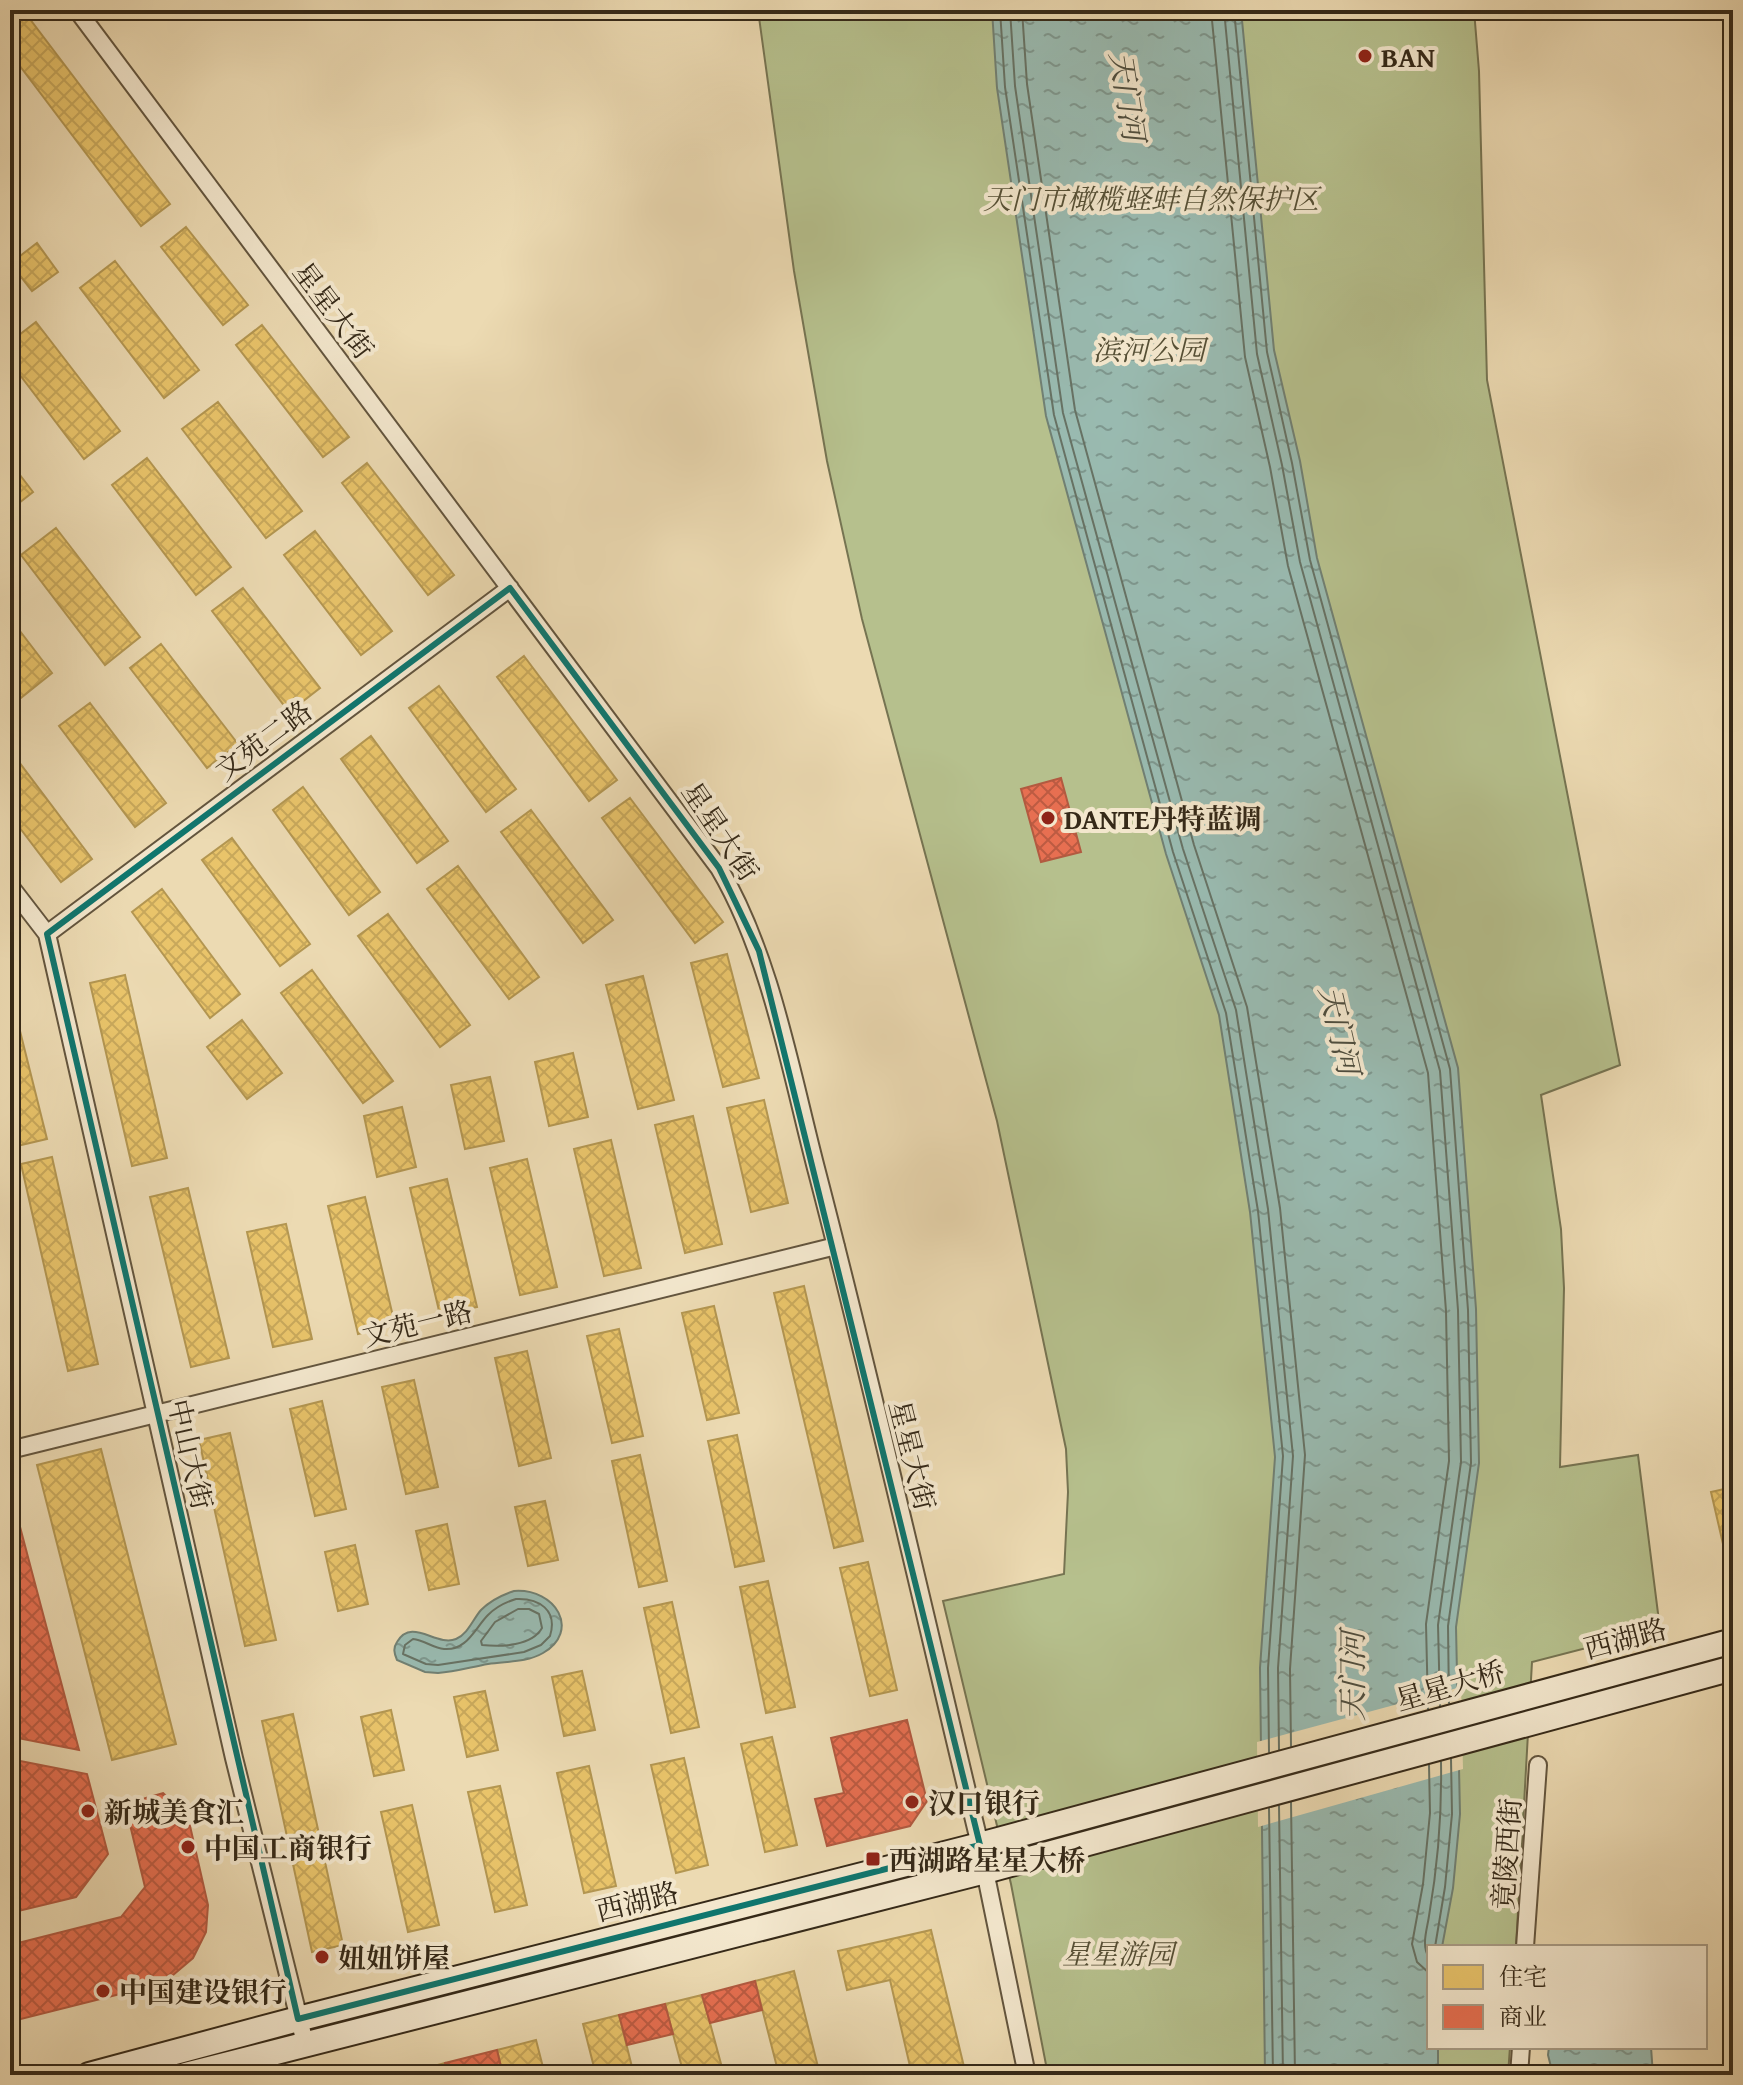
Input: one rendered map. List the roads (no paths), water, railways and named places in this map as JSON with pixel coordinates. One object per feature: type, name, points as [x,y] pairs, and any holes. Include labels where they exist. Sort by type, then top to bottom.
[{"type":"main road","name":"西湖路","points":[[1533,1694],[1733,1641]]},
{"type":"main road","name":"西湖路","points":[[1536,1722],[1733,1668]]},
{"type":"main road","name":"星星大桥","points":[[1199,1786],[1533,1694]]},
{"type":"main road","name":"星星大桥","points":[[1203,1812],[1536,1722]]},
{"type":"main road","name":"西湖路","points":[[89,2075],[1199,1786]]},
{"type":"main road","name":"西湖路","points":[[186,2075],[985,1871],[1203,1812]]},
{"type":"street","name":"星星大街","points":[[77,10],[719,868],[734,894],[759,951],[836,1246],[980,1845]]},
{"type":"street","name":"文苑二路","points":[[47,934],[510,588]]},
{"type":"street","name":"中山大街","points":[[10,886],[47,934],[237,1770],[305,2043]]},
{"type":"street","name":"文苑一路","points":[[10,1450],[836,1246]]},
{"type":"street","name":"竟陵西街","points":[[1525,1945],[1538,1765]]},
{"type":"street","points":[[985,1871],[1027,2075]]},
{"type":"street","points":[[1519,2075],[1521,2049]]},
{"type":"water","name":"天门市橄榄蛏蚌自然保护区","points":[[992,10],[1241,10],[1274,350],[1300,461],[1317,558],[1458,1068],[1476,1309],[1479,1463],[1456,1627],[1460,1814],[1453,1888],[1442,1945],[1427,1945],[1427,2049],[1438,2049],[1438,2075],[1265,2075],[1260,1668],[1275,1457],[1250,1212],[1219,1015],[1166,854],[1046,416],[997,88]]},
{"type":"water","points":[[514,1591],[542,1596],[552,1603],[558,1613],[562,1623],[560,1634],[543,1653],[523,1660],[438,1673],[425,1672],[397,1660],[395,1646],[403,1635],[417,1632],[440,1639],[456,1639],[485,1607]]},
{"type":"water","points":[[1549,2049],[1651,2049],[1653,2075],[1553,2075]]},
{"type":"place","name":"BAN","points":[[1365,56]]},
{"type":"place","name":"DANTE丹特蓝调","points":[[1048,818]]},
{"type":"place","name":"汉口银行","points":[[912,1802]]},
{"type":"place","name":"新城美食汇","points":[[88,1811]]},
{"type":"place","name":"中国工商银行","points":[[188,1847]]},
{"type":"place","name":"西湖路星星大桥","points":[[873,1859]]},
{"type":"place","name":"妞妞饼屋","points":[[322,1957]]},
{"type":"place","name":"中国建设银行","points":[[103,1991]]},
{"type":"water label","name":"天门河","points":[[1128,96]]},
{"type":"water label","name":"天门河","points":[[1340,1030]]},
{"type":"water label","name":"天门河","points":[[1352,1676]]},
{"type":"park label","name":"滨河公园","points":[[1149,349]]},
{"type":"park label","name":"星星游园","points":[[1118,1953]]}]
